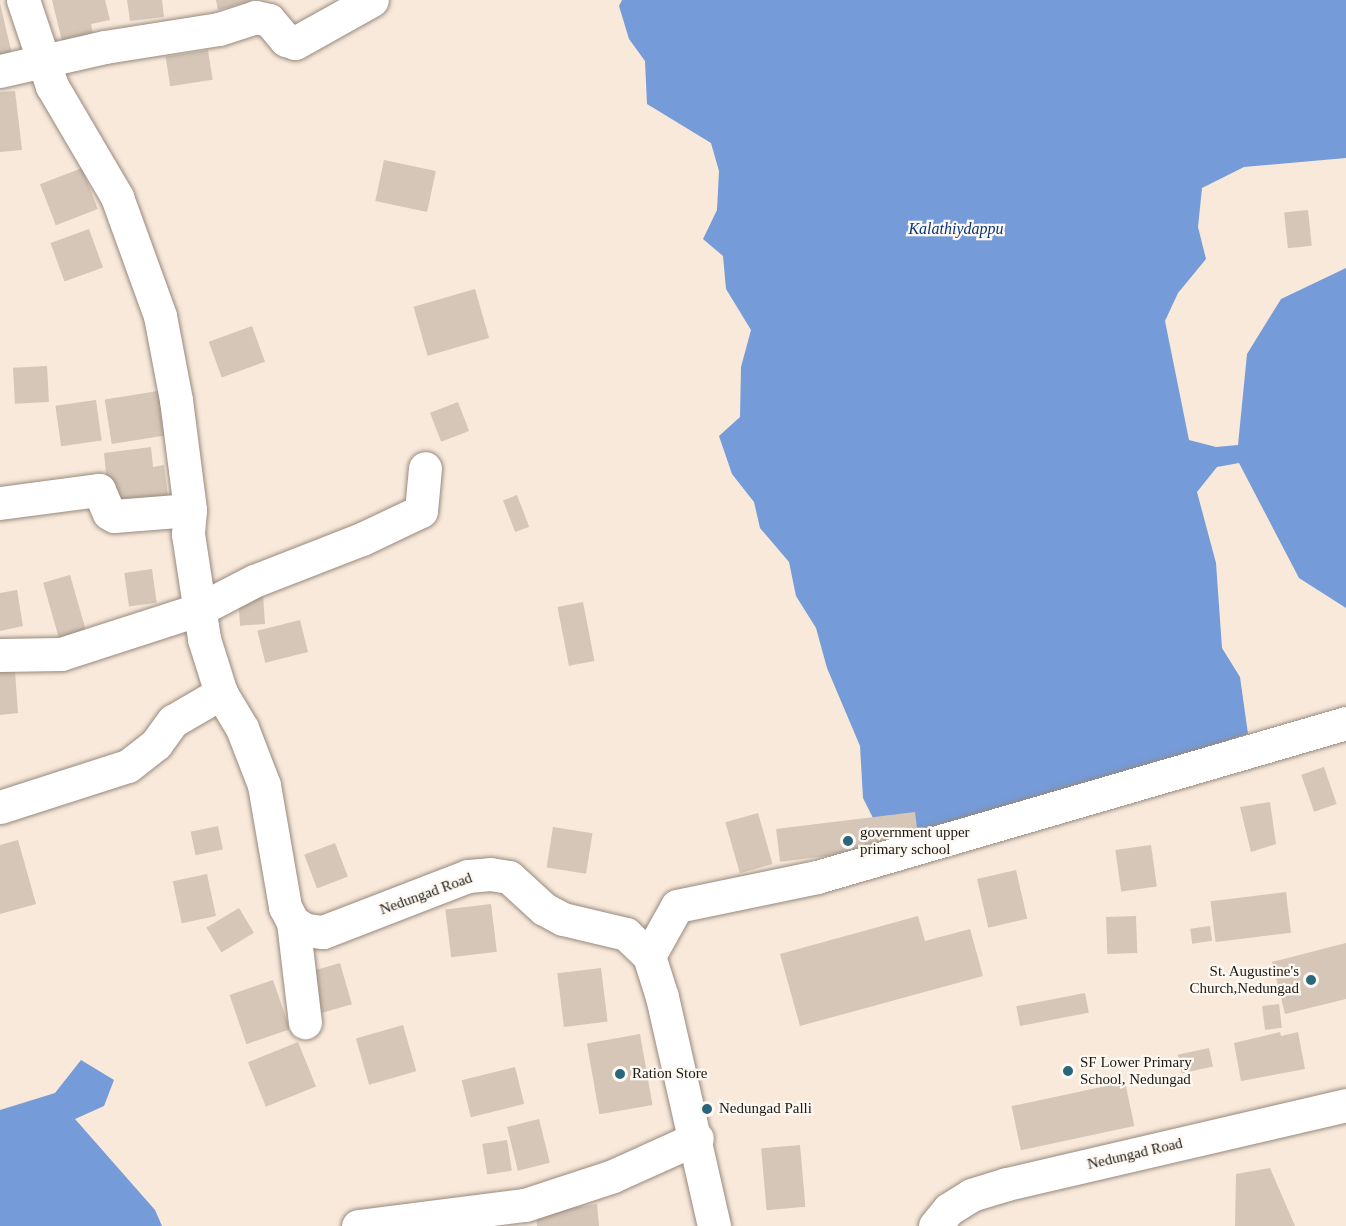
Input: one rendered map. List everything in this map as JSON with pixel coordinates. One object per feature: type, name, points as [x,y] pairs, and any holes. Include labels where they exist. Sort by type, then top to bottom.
[{"type":"street","points":[[23,0],[41,60],[79,138],[117,197],[160,316],[190,510],[188,534],[200,609],[221,693],[242,728],[264,785],[285,907],[293,922],[304,1022]]},
{"type":"street","points":[[0,70],[41,60],[219,29],[255,17],[269,20],[286,40],[295,42],[372,0]]},
{"type":"street","points":[[0,656],[62,654],[200,609],[254,581],[421,511],[425,468]]},
{"type":"street","points":[[0,503],[99,490],[109,513],[114,516],[190,510]]},
{"type":"street","points":[[0,807],[128,766],[156,744],[173,721],[221,693]]},
{"type":"street","points":[[714,1226],[697,1138],[649,956],[677,906],[817,877],[1346,723]]},
{"type":"street","name":"Nedungad Road","points":[[293,922],[306,930],[324,932],[468,876],[490,874],[509,877],[544,909],[563,918],[626,933],[649,956]]},
{"type":"street","name":"Nedungad Road","points":[[935,1226],[949,1209],[971,1195],[1007,1184],[1346,1105]]},
{"type":"street","points":[[358,1226],[525,1205],[614,1176],[697,1138]]},
{"type":"water","name":"Kalathiydappu","points":[[622,0],[1346,0],[1346,158],[1244,167],[1202,188],[1198,227],[1206,259],[1178,293],[1165,321],[1189,440],[1216,447],[1238,445],[1247,354],[1281,299],[1346,268],[1346,608],[1299,578],[1239,463],[1217,467],[1197,492],[1216,563],[1222,648],[1240,677],[1248,734],[957,828],[882,836],[863,798],[860,746],[827,668],[816,628],[796,596],[789,562],[760,528],[754,502],[732,474],[719,436],[740,417],[741,367],[751,330],[726,289],[723,256],[703,239],[717,210],[719,171],[711,143],[647,104],[645,61],[629,39],[619,6]]},
{"type":"water","points":[[81,1060],[114,1080],[104,1106],[75,1119],[155,1210],[162,1226],[0,1226],[0,1110],[55,1093]]},
{"type":"building","points":[[52,0],[105,0],[110,20],[91,24],[93,34],[62,41]]},
{"type":"building","points":[[127,0],[162,0],[164,17],[130,21]]},
{"type":"building","points":[[216,0],[251,0],[251,1],[218,10]]},
{"type":"building","points":[[0,3],[14,63],[0,66]]},
{"type":"building","points":[[208,50],[213,80],[170,86],[166,57]]},
{"type":"building","points":[[15,91],[22,150],[0,152],[0,92]]},
{"type":"building","points":[[384,160],[436,171],[427,212],[375,201]]},
{"type":"building","points":[[82,168],[98,209],[56,225],[40,184]]},
{"type":"building","points":[[1308,210],[1312,246],[1288,248],[1284,213]]},
{"type":"building","points":[[89,229],[103,268],[64,282],[50,243]]},
{"type":"building","points":[[475,289],[489,338],[428,356],[413,307]]},
{"type":"building","points":[[252,326],[265,362],[222,377],[209,342]]},
{"type":"building","points":[[47,366],[49,402],[15,404],[13,368]]},
{"type":"building","points":[[158,391],[165,435],[112,444],[105,399]]},
{"type":"building","points":[[96,400],[102,441],[61,446],[55,406]]},
{"type":"building","points":[[458,402],[469,431],[441,442],[430,413]]},
{"type":"building","points":[[151,447],[153,467],[164,465],[168,496],[109,503],[104,453]]},
{"type":"building","points":[[517,495],[529,527],[515,532],[503,500]]},
{"type":"building","points":[[152,569],[157,603],[129,607],[124,573]]},
{"type":"building","points":[[70,575],[88,638],[61,646],[43,583]]},
{"type":"building","points":[[17,590],[23,626],[0,631],[0,593]]},
{"type":"building","points":[[263,595],[265,624],[240,626],[238,597]]},
{"type":"building","points":[[583,602],[594,661],[569,666],[557,607]]},
{"type":"building","points":[[300,620],[308,652],[265,663],[257,631]]},
{"type":"building","points":[[15,671],[18,713],[0,715],[0,672]]},
{"type":"building","points":[[1324,767],[1337,804],[1314,812],[1301,775]]},
{"type":"building","points":[[1270,802],[1276,844],[1251,852],[1240,807]]},
{"type":"building","points":[[915,812],[919,845],[780,862],[776,829]]},
{"type":"building","points":[[758,813],[773,864],[740,873],[725,822]]},
{"type":"building","points":[[218,826],[223,849],[196,855],[191,832]]},
{"type":"building","points":[[553,827],[593,833],[586,874],[547,867]]},
{"type":"building","points":[[18,840],[36,904],[0,914],[0,845]]},
{"type":"building","points":[[335,843],[348,877],[317,888],[304,855]]},
{"type":"building","points":[[1151,845],[1157,887],[1121,892],[1115,850]]},
{"type":"building","points":[[1016,870],[1027,919],[988,928],[977,879]]},
{"type":"building","points":[[207,874],[216,916],[182,923],[173,881]]},
{"type":"building","points":[[1286,892],[1291,933],[1216,942],[1211,901]]},
{"type":"building","points":[[491,904],[497,952],[451,957],[445,910]]},
{"type":"building","points":[[239,908],[254,933],[221,952],[206,928]]},
{"type":"building","points":[[918,916],[925,941],[970,929],[983,976],[800,1026],[780,954]]},
{"type":"building","points":[[1136,916],[1137,953],[1107,954],[1106,917]]},
{"type":"building","points":[[1210,926],[1212,941],[1192,944],[1190,929]]},
{"type":"building","name":"St. Augustine's Church,Nedungad","points":[[1346,943],[1346,999],[1285,1014],[1272,962]]},
{"type":"building","points":[[340,963],[352,1004],[316,1015],[304,973]]},
{"type":"building","points":[[601,968],[608,1022],[564,1027],[557,973]]},
{"type":"building","points":[[273,980],[290,1029],[246,1044],[230,995]]},
{"type":"building","points":[[1085,993],[1089,1013],[1020,1026],[1016,1006]]},
{"type":"building","points":[[1279,1004],[1282,1028],[1265,1030],[1262,1006]]},
{"type":"building","points":[[403,1025],[416,1071],[369,1085],[356,1039]]},
{"type":"building","points":[[1280,1032],[1281,1036],[1298,1032],[1305,1069],[1241,1081],[1234,1043]]},
{"type":"building","name":"Ration Store","points":[[640,1034],[653,1105],[599,1114],[587,1043]]},
{"type":"building","points":[[298,1042],[316,1087],[266,1107],[248,1062]]},
{"type":"building","points":[[1209,1048],[1213,1067],[1182,1073],[1178,1055]]},
{"type":"building","points":[[515,1067],[524,1104],[471,1117],[462,1080]]},
{"type":"building","points":[[1125,1082],[1134,1126],[1021,1150],[1012,1106]]},
{"type":"building","points":[[539,1119],[550,1163],[518,1171],[507,1127]]},
{"type":"building","points":[[507,1140],[512,1171],[487,1175],[482,1144]]},
{"type":"building","points":[[800,1145],[805,1207],[767,1210],[761,1148]]},
{"type":"building","points":[[1270,1168],[1295,1226],[1235,1226],[1236,1174]]},
{"type":"building","points":[[597,1204],[599,1226],[537,1226],[536,1213]]},
{"type":"place","name":"government upper primary school","points":[[848,841]]},
{"type":"place","name":"St. Augustine's Church,Nedungad","points":[[1311,980]]},
{"type":"place","name":"SF Lower Primary School, Nedungad","points":[[1068,1071]]},
{"type":"place","name":"Ration Store","points":[[620,1074]]},
{"type":"place","name":"Nedungad Palli","points":[[707,1109]]}]
